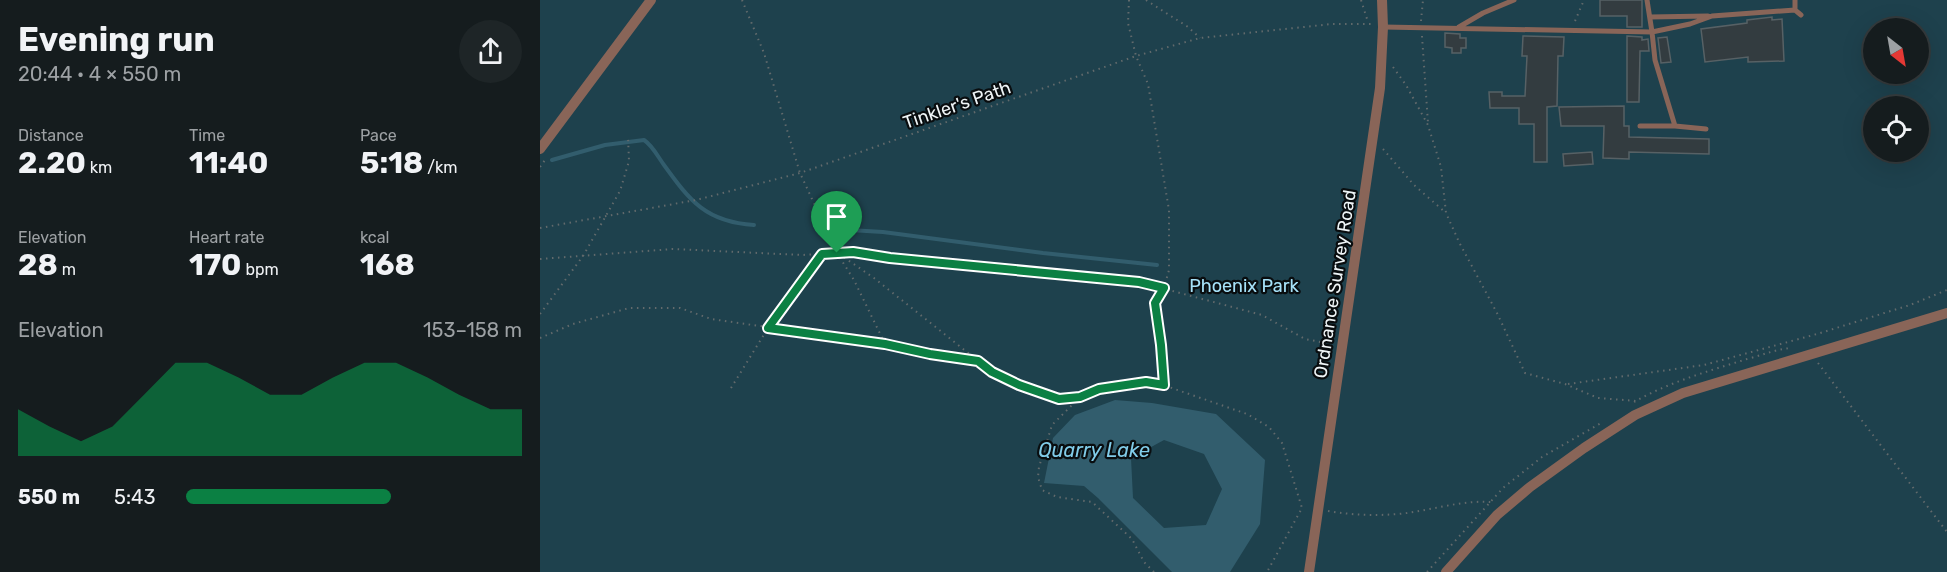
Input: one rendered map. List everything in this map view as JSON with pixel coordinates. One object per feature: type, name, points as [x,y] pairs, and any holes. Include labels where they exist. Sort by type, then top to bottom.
[{"type":"street","points":[[540,149],[651,0]]},
{"type":"street","name":"Ordnance Survey Road","points":[[1309,572],[1374,138],[1380,87],[1383,0]]},
{"type":"street","points":[[1446,572],[1497,515],[1530,486],[1635,415],[1683,393],[1947,313]]},
{"type":"lane","points":[[1459,27],[1474,17],[1514,0]]},
{"type":"lane","points":[[1647,0],[1655,60],[1675,126]]},
{"type":"lane","points":[[1795,0],[1795,10],[1800,15]]},
{"type":"lane","points":[[1650,17],[1712,16],[1795,10]]},
{"type":"lane","points":[[1383,27],[1652,32],[1690,24],[1712,16]]},
{"type":"lane","points":[[1640,126],[1706,129]]},
{"type":"path","points":[[741,0],[764,53],[800,173],[837,253],[854,280],[885,344]]},
{"type":"path","points":[[1129,0],[1128,23],[1136,56],[1149,84],[1169,210],[1169,270],[1164,288],[1155,303],[1164,385]]},
{"type":"path","points":[[1146,0],[1188,27],[1200,38]]},
{"type":"path","points":[[1361,0],[1368,22]]},
{"type":"path","points":[[1422,0],[1421,27],[1428,125]]},
{"type":"path","points":[[1571,29],[1584,0]]},
{"type":"path","name":"Tinkler's Path","points":[[540,228],[696,201],[800,173],[1136,56],[1200,38],[1368,22],[1383,27]]},
{"type":"path","points":[[1381,50],[1406,86],[1428,125],[1441,167],[1446,213],[1525,373],[1565,384],[1598,398],[1636,401]]},
{"type":"path","points":[[540,314],[583,256],[625,179],[629,161],[628,137]]},
{"type":"path","points":[[1374,138],[1414,185],[1446,213]]},
{"type":"path","points":[[540,259],[672,249],[802,255],[853,252],[890,258],[1139,282],[1262,315],[1305,339],[1343,345]]},
{"type":"path","points":[[837,253],[874,278],[992,372],[1045,396],[1059,399],[1080,397],[1099,389],[1146,382],[1164,385],[1247,414],[1269,427],[1282,443],[1302,508],[1267,572]]},
{"type":"path","points":[[731,388],[768,328],[822,254]]},
{"type":"path","points":[[1565,384],[1704,365],[1910,305],[1947,290]]},
{"type":"path","points":[[540,338],[573,324],[629,308],[680,308],[711,320],[885,344],[978,361]]},
{"type":"path","points":[[1812,354],[1947,532]]},
{"type":"path","points":[[1080,397],[1052,425],[1039,467],[1038,477],[1042,490],[1057,497],[1092,502],[1132,538],[1144,562],[1154,572]]},
{"type":"path","points":[[1318,510],[1359,516],[1435,508],[1469,501],[1491,501]]},
{"type":"green space","name":"Phoenix Park","points":[[540,0],[1947,0],[1947,572],[540,572]]},
{"type":"water","name":"Quarry Lake","points":[[1115,400],[1152,403],[1216,414],[1265,460],[1260,524],[1230,572],[1172,572],[1084,486],[1044,483],[1053,438],[1075,415]],"holes":[[[1164,440],[1204,454],[1222,489],[1206,525],[1164,528],[1133,498],[1131,458]]]},
{"type":"building","points":[[1600,0],[1642,0],[1642,27],[1627,27],[1627,16],[1600,16]]},
{"type":"building","points":[[1772,17],[1772,20],[1782,19],[1784,61],[1748,62],[1748,57],[1705,62],[1701,29]]},
{"type":"building","points":[[1445,33],[1460,34],[1460,38],[1466,38],[1466,48],[1461,48],[1461,53],[1452,53],[1452,48],[1445,47]]},
{"type":"building","points":[[1523,36],[1564,37],[1563,56],[1558,56],[1557,106],[1547,107],[1547,162],[1534,162],[1534,124],[1519,124],[1519,108],[1490,108],[1489,92],[1502,92],[1502,96],[1525,96],[1527,56],[1522,56]]},
{"type":"building","points":[[1627,36],[1642,37],[1642,40],[1648,39],[1649,51],[1640,51],[1639,102],[1627,102]]},
{"type":"building","points":[[1667,37],[1671,62],[1661,63],[1658,38]]},
{"type":"building","points":[[1624,106],[1624,126],[1629,126],[1629,137],[1709,139],[1709,154],[1629,152],[1629,159],[1603,158],[1604,126],[1561,126],[1559,107]]},
{"type":"building","points":[[1592,152],[1593,164],[1564,166],[1563,154]]},
{"type":"waterway","points":[[552,160],[605,145],[644,140],[653,148],[682,189],[701,207],[723,219],[754,225]]},
{"type":"waterway","points":[[833,229],[883,232],[1157,265]]},
{"type":"route","points":[[853,252],[890,258],[1139,282],[1164,288],[1155,303],[1164,385],[1146,382],[1099,389],[1080,397],[1059,399],[1019,385],[992,372],[978,361],[885,344],[768,328],[822,254],[837,253],[853,252]]}]
